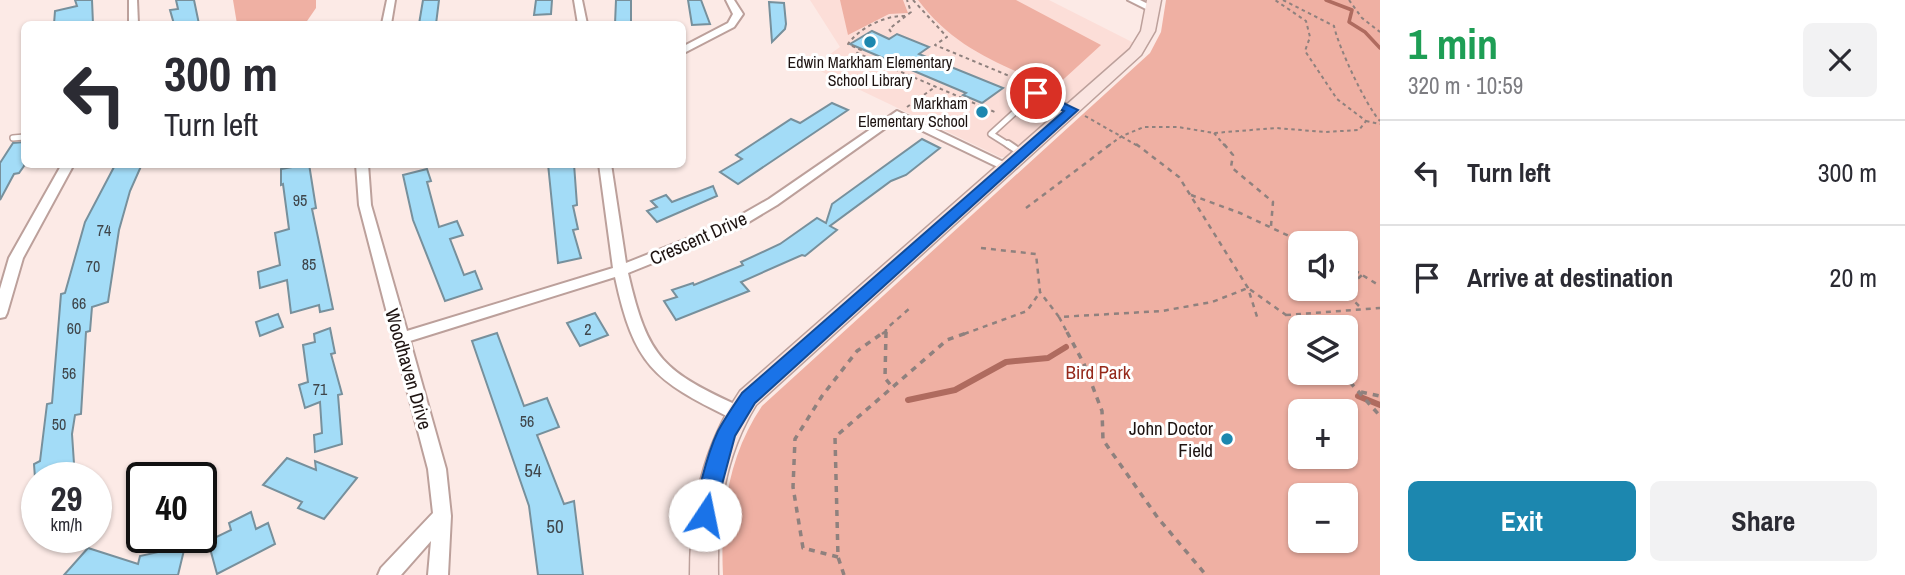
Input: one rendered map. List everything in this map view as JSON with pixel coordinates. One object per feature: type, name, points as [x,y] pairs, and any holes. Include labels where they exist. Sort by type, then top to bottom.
[{"type":"street","points":[[133,0],[134,21]]},
{"type":"street","points":[[388,21],[391,0]]},
{"type":"street","points":[[578,0],[582,21]]},
{"type":"street","points":[[686,49],[731,25],[738,14],[730,0]]},
{"type":"street","points":[[704,575],[705,515],[711,483],[726,434],[737,413],[763,383],[1015,160],[1075,111],[1136,52],[1148,31],[1154,4],[1132,0]]},
{"type":"street","name":"Crescent Drive","points":[[400,339],[619,271],[732,226],[773,202],[897,114],[1015,160]]},
{"type":"street","points":[[0,313],[16,258],[66,168]]},
{"type":"street","name":"Woodhaven Drive","points":[[362,168],[365,205],[437,469],[442,516],[438,575]]},
{"type":"street","points":[[606,168],[619,271],[642,340],[656,365],[677,382],[737,413]]},
{"type":"street","points":[[388,575],[442,516]]},
{"type":"lane","points":[[1015,160],[991,134],[1036,93],[1075,111]]},
{"type":"lane","points":[[13,138],[21,137]]},
{"type":"path","points":[[891,32],[889,29],[893,23],[911,12],[907,0]]},
{"type":"path","points":[[913,0],[947,37],[935,45],[1027,82],[1035,88],[1036,93]]},
{"type":"path","points":[[1275,0],[1306,21],[1310,37],[1305,51],[1324,77],[1329,93],[1348,112],[1366,121],[1380,122]]},
{"type":"path","points":[[1283,0],[1334,26],[1341,56],[1363,89],[1366,108],[1380,122]]},
{"type":"path","points":[[1349,0],[1362,18],[1380,32]]},
{"type":"path","points":[[905,16],[891,15],[853,37],[848,44],[861,50],[857,53],[996,113]]},
{"type":"path","points":[[910,104],[935,87]]},
{"type":"path","points":[[1075,111],[1122,136],[1179,177],[1248,288],[1258,320]]},
{"type":"path","points":[[1026,208],[1122,136],[1144,127],[1178,127],[1214,133],[1276,128],[1325,132],[1359,130],[1366,121]]},
{"type":"path","points":[[1214,133],[1233,155],[1231,167],[1273,202],[1271,228]]},
{"type":"path","points":[[1189,194],[1288,236]]},
{"type":"path","points":[[981,248],[1036,254],[1040,292],[1059,317],[1084,364],[1102,411],[1102,440],[1124,464],[1173,538],[1206,575]]},
{"type":"path","points":[[1358,272],[1380,286]]},
{"type":"path","points":[[1360,306],[1344,291],[1362,275]]},
{"type":"path","points":[[1248,288],[1286,315],[1308,315],[1360,306],[1380,308]]},
{"type":"path","points":[[1059,317],[1162,311],[1212,302],[1248,288]]},
{"type":"path","points":[[844,575],[838,557],[835,437],[947,340],[1027,311],[1040,292]]},
{"type":"path","points":[[838,557],[803,548],[793,487],[795,439],[822,396],[857,351],[886,331],[910,308]]},
{"type":"path","points":[[886,331],[886,379],[893,388]]},
{"type":"path","points":[[1354,385],[1380,416]]},
{"type":"path","points":[[1361,392],[1380,396]]},
{"type":"shaded area","name":"Markham Elementary School","points":[[810,0],[1049,0],[1134,43],[1130,50],[1008,157],[1000,157],[812,67],[840,47]]},
{"type":"green space","points":[[233,0],[316,0],[316,8],[307,21],[236,21]]},
{"type":"green space","points":[[840,0],[903,0],[908,13],[889,14],[848,35]]},
{"type":"green space","points":[[918,0],[1016,0],[1101,45],[1054,88],[997,63],[963,43],[932,17]]},
{"type":"green space","name":"Bird Park","points":[[1166,0],[1380,0],[1380,575],[723,575],[723,530],[729,487],[741,445],[762,406],[1150,53],[1161,32]]},
{"type":"building","points":[[75,0],[92,0],[93,21],[54,21],[55,11],[77,6]]},
{"type":"building","points":[[176,0],[194,0],[198,21],[173,21],[170,10],[178,9]]},
{"type":"building","points":[[423,0],[439,0],[436,21],[420,21]]},
{"type":"building","points":[[536,0],[552,0],[551,14],[534,15]]},
{"type":"building","points":[[616,0],[631,0],[631,21],[615,21]]},
{"type":"building","points":[[688,0],[701,0],[710,24],[692,25]]},
{"type":"building","points":[[769,2],[784,3],[786,24],[785,29],[772,42]]},
{"type":"building","name":"Markham Elementary School","points":[[872,31],[889,39],[897,34],[929,47],[919,54],[1003,88],[982,103],[963,95],[966,93],[850,44]]},
{"type":"building","points":[[832,103],[848,110],[738,184],[720,172],[742,159],[736,155],[791,119],[800,123]]},
{"type":"building","points":[[922,139],[940,148],[906,175],[891,181],[830,226],[837,230],[805,256],[741,282],[749,291],[676,320],[664,301],[677,297],[672,290],[693,283],[694,285],[743,265],[741,262],[780,244],[817,218],[826,223],[832,204]]},
{"type":"building","points":[[21,142],[23,168],[14,174],[0,200],[0,163],[13,143]]},
{"type":"building","points":[[113,168],[140,168],[130,191],[119,230],[108,302],[92,307],[90,331],[86,332],[81,414],[75,415],[72,434],[74,462],[38,462],[47,404],[52,403],[61,294],[65,293],[85,222]]},
{"type":"building","points":[[310,168],[316,208],[312,209],[333,309],[320,312],[319,305],[291,313],[287,280],[260,288],[258,272],[280,265],[275,233],[289,229],[283,184],[281,185],[281,169]]},
{"type":"building","points":[[548,168],[574,168],[577,205],[573,206],[578,229],[573,230],[581,258],[558,263]]},
{"type":"building","points":[[427,169],[431,181],[427,182],[439,227],[457,221],[463,235],[450,239],[464,275],[475,271],[482,289],[445,301],[413,220],[403,175]]},
{"type":"building","points":[[713,186],[717,196],[657,222],[647,211],[657,207],[651,201],[666,195],[672,202]]},
{"type":"building","points":[[595,313],[608,335],[580,346],[567,323]]},
{"type":"building","points":[[278,314],[283,327],[260,336],[256,322]]},
{"type":"building","points":[[330,328],[335,353],[331,354],[342,394],[338,395],[342,444],[315,452],[314,435],[322,433],[320,402],[305,408],[299,385],[308,382],[303,345],[315,342],[314,334]]},
{"type":"building","points":[[497,333],[524,406],[547,398],[559,427],[537,435],[564,504],[574,501],[583,575],[538,575],[529,506],[472,341]]},
{"type":"building","points":[[287,458],[316,470],[315,461],[357,478],[324,519],[298,508],[302,502],[263,485]]},
{"type":"building","points":[[251,512],[256,529],[268,523],[275,544],[217,574],[211,553],[217,553],[217,537],[231,530],[229,523]]},
{"type":"building","points":[[84,553],[104,553],[138,564],[140,556],[183,553],[178,575],[64,575]]},
{"type":"waterway","points":[[1326,0],[1352,10],[1349,22],[1365,32],[1380,48]]},
{"type":"waterway","points":[[908,400],[955,390],[1006,362],[1048,358],[1066,347]]},
{"type":"waterway","points":[[1358,396],[1380,405]]},
{"type":"place","name":"Edwin Markham Elementary School Library","points":[[870,42]]},
{"type":"place","name":"Markham Elementary School","points":[[982,112]]},
{"type":"place","name":"John Doctor Field","points":[[1227,439]]},
{"type":"route","points":[[705,515],[711,483],[726,434],[748,398],[1072,110],[1036,93]]}]
